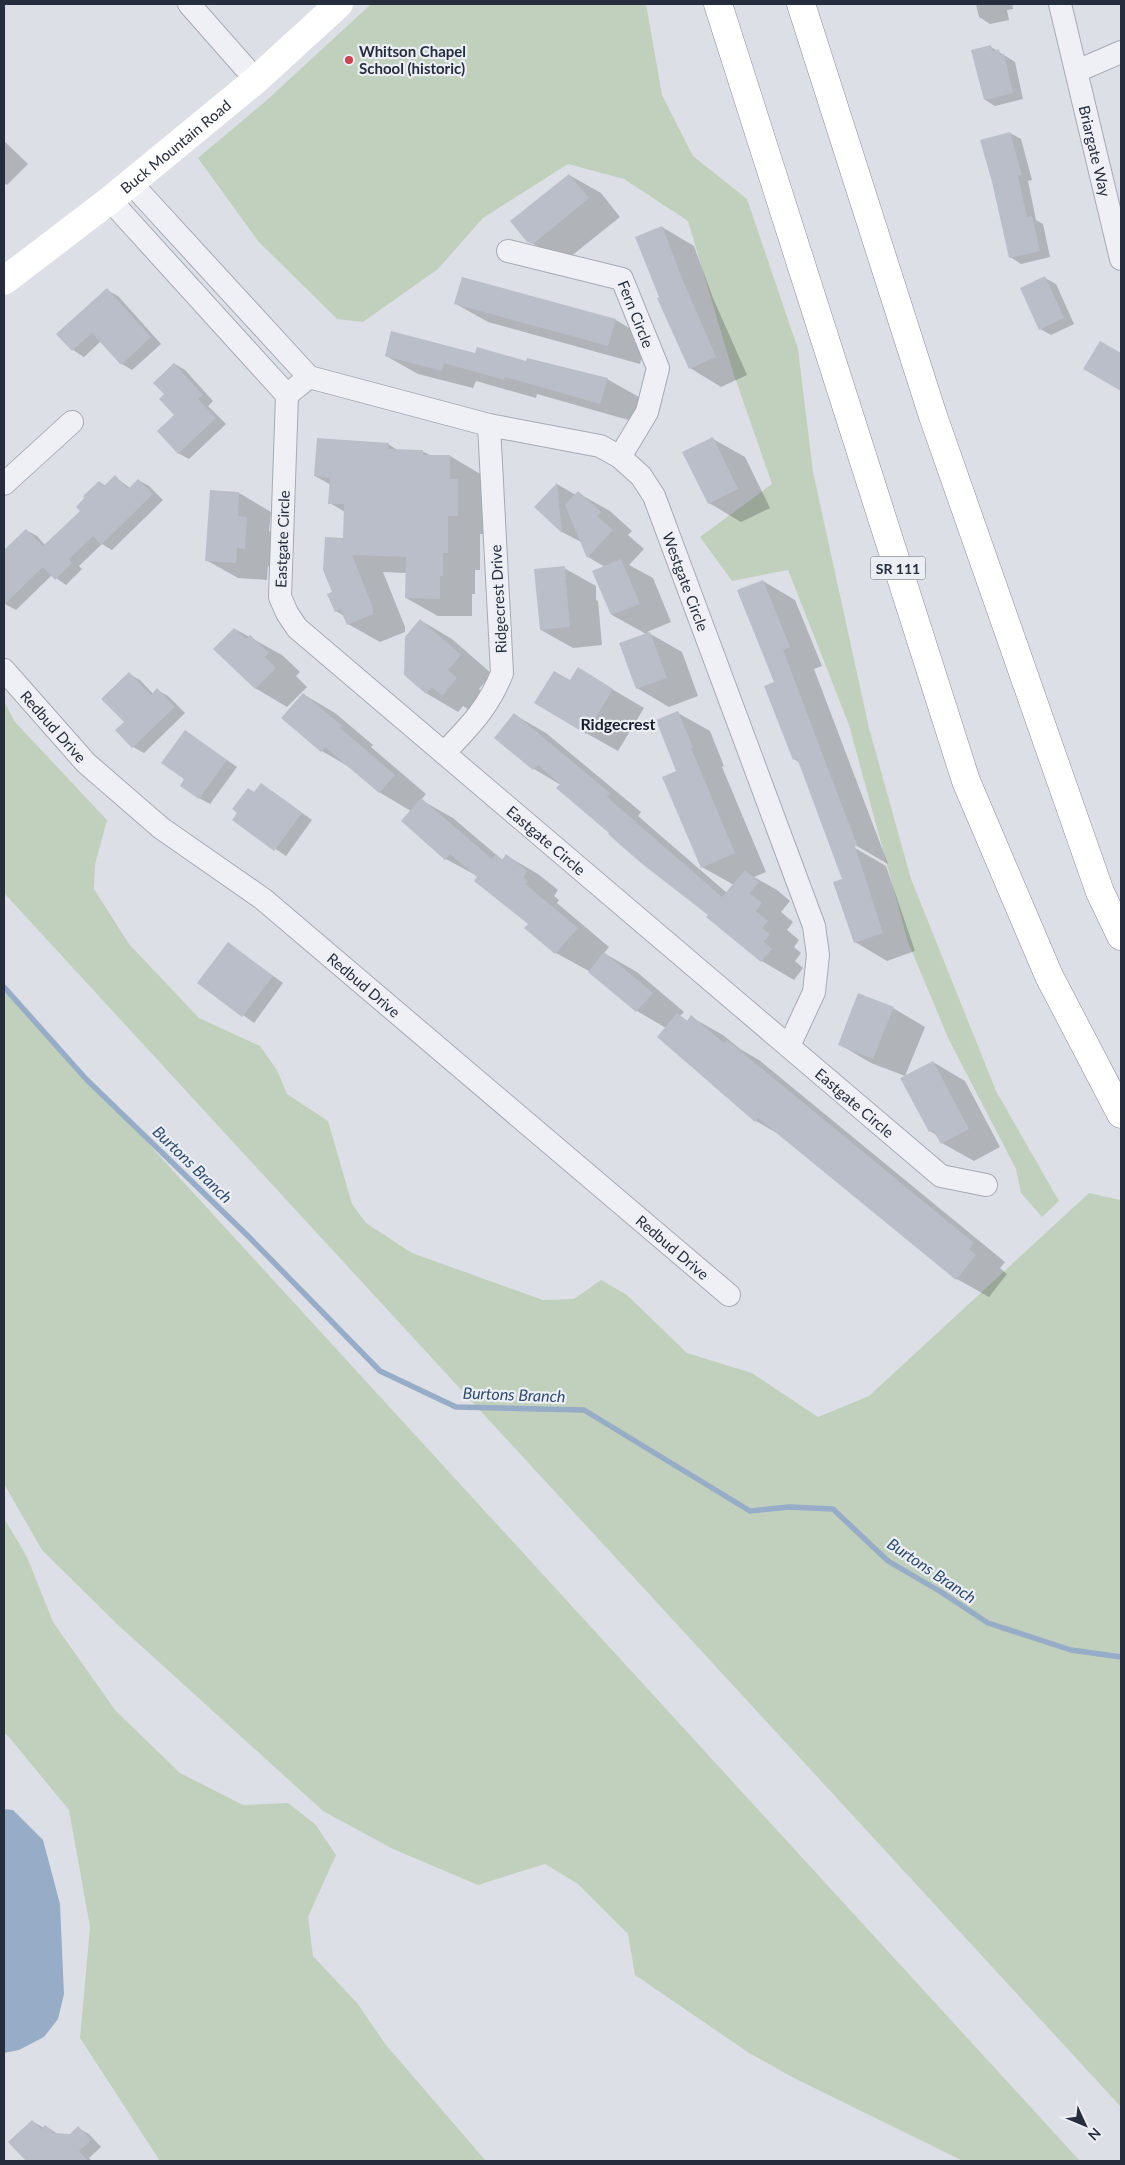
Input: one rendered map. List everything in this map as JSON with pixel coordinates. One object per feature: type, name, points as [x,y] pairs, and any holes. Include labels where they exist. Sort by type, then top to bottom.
[{"type":"main road","name":"Buck Mountain Road","points":[[4,281],[110,200],[256,80],[339,4]]},
{"type":"main road","name":"SR 111","points":[[718,4],[966,781],[1050,976],[1121,1114]]},
{"type":"main road","points":[[801,4],[933,416],[1100,892],[1121,936]]},
{"type":"street","points":[[189,4],[256,80]]},
{"type":"street","name":"Briargate Way","points":[[1060,4],[1121,259]]},
{"type":"street","points":[[1077,71],[1121,52]]},
{"type":"street","points":[[110,200],[287,395],[309,376],[131,182]]},
{"type":"street","name":"Fern Circle","points":[[508,251],[622,279],[658,368],[647,412],[620,457]]},
{"type":"street","name":"Westgate Circle","points":[[309,376],[489,425],[600,446],[620,457],[641,476],[654,496],[814,926],[818,955],[814,992],[789,1046]]},
{"type":"street","name":"Eastgate Circle","points":[[287,395],[280,597],[287,613],[298,628],[941,1176],[986,1185]]},
{"type":"street","points":[[4,484],[72,422]]},
{"type":"street","name":"Ridgecrest Drive","points":[[444,753],[477,718],[494,694],[502,673],[489,425]]},
{"type":"street","name":"Redbud Drive","points":[[4,670],[86,763],[161,828],[263,899],[729,1295]]},
{"type":"green space","points":[[371,4],[646,4],[662,95],[693,156],[747,199],[798,349],[813,472],[869,728],[911,879],[996,1091],[1059,1201],[1042,1217],[1021,1193],[1016,1169],[949,1040],[908,942],[849,725],[788,570],[732,581],[700,537],[772,484],[733,372],[688,221],[624,179],[568,164],[483,218],[438,269],[363,322],[337,319],[258,241],[198,158],[267,100]]},
{"type":"green space","points":[[4,701],[15,722],[107,820],[95,865],[94,889],[129,944],[199,1018],[260,1046],[277,1070],[287,1094],[328,1121],[352,1204],[366,1223],[412,1253],[543,1300],[574,1299],[601,1280],[627,1295],[687,1353],[752,1373],[818,1417],[869,1396],[1089,1193],[1121,1200],[1121,2107],[4,893]]},
{"type":"green space","points":[[4,986],[1080,2161],[963,2161],[792,2077],[749,2053],[635,1975],[628,1934],[578,1884],[545,1864],[478,1885],[393,1849],[323,1811],[117,1624],[42,1550],[4,1484]]},
{"type":"green space","points":[[4,1518],[27,1557],[53,1622],[115,1710],[180,1773],[243,1805],[288,1803],[315,1824],[336,1855],[308,1917],[313,1956],[357,2003],[386,2045],[486,2161],[160,2161],[80,2038],[90,1927],[69,1810],[4,1733]]},
{"type":"water","points":[[4,1809],[13,1810],[43,1840],[60,1904],[64,1994],[58,2019],[44,2037],[19,2050],[4,2053]]},
{"type":"building","points":[[991,45],[992,51],[999,49],[1000,55],[1004,54],[1013,93],[984,100],[971,50]]},
{"type":"building","points":[[1010,132],[1022,175],[1018,176],[1027,217],[1032,216],[1040,251],[1009,258],[992,182],[980,140]]},
{"type":"building","points":[[569,174],[589,198],[533,244],[527,242],[510,221]]},
{"type":"building","points":[[662,226],[716,357],[689,369],[657,298],[659,297],[635,237]]},
{"type":"building","points":[[1045,276],[1064,318],[1039,330],[1020,288]]},
{"type":"building","points":[[462,277],[616,319],[608,346],[454,304]]},
{"type":"building","points":[[107,288],[151,337],[121,365],[92,333],[72,351],[56,334]]},
{"type":"building","points":[[391,331],[475,353],[477,347],[526,361],[527,358],[608,378],[600,404],[505,377],[504,380],[444,363],[442,371],[385,356]]},
{"type":"building","points":[[1100,341],[1121,353],[1121,391],[1083,369]]},
{"type":"building","points":[[174,363],[203,395],[198,399],[216,418],[178,454],[157,431],[174,415],[159,399],[164,394],[153,383]]},
{"type":"building","points":[[713,437],[738,489],[708,504],[682,452]]},
{"type":"building","points":[[317,438],[389,443],[388,449],[423,450],[423,455],[450,455],[450,479],[458,479],[458,516],[448,516],[448,553],[443,553],[440,599],[405,598],[406,557],[352,555],[373,608],[373,614],[347,625],[340,609],[335,612],[327,594],[332,592],[323,570],[325,537],[343,538],[344,504],[328,504],[330,478],[314,476]]},
{"type":"building","points":[[115,475],[128,489],[138,479],[153,494],[101,545],[93,536],[69,559],[72,563],[55,580],[43,567],[4,605],[4,550],[26,529],[43,546],[80,511],[76,507],[84,498],[83,496],[99,481],[104,486]]},
{"type":"building","points":[[557,483],[562,533],[534,507]]},
{"type":"building","points":[[210,490],[239,492],[238,516],[247,517],[245,549],[237,548],[236,563],[205,561]]},
{"type":"building","points":[[578,491],[601,512],[597,516],[613,530],[587,558],[565,505]]},
{"type":"building","points":[[621,559],[640,604],[611,615],[592,571]]},
{"type":"building","points":[[565,566],[566,580],[564,583],[566,582],[570,627],[540,630],[534,569]]},
{"type":"building","points":[[763,580],[790,647],[783,650],[857,845],[855,846],[883,933],[854,943],[833,882],[842,879],[797,758],[793,760],[764,686],[774,682],[737,590]]},
{"type":"building","points":[[420,619],[461,655],[448,670],[457,678],[442,696],[432,687],[426,694],[404,675],[405,637]]},
{"type":"building","points":[[234,628],[246,639],[250,635],[269,653],[265,657],[276,668],[255,689],[213,649]]},
{"type":"building","points":[[650,632],[667,678],[636,689],[619,643]]},
{"type":"building","points":[[578,667],[613,689],[586,734],[534,703],[554,671],[570,680]]},
{"type":"building","points":[[129,672],[151,695],[157,688],[175,707],[132,748],[115,730],[124,722],[101,699]]},
{"type":"building","points":[[303,693],[342,726],[340,728],[395,775],[379,793],[325,747],[321,752],[281,718]]},
{"type":"building","points":[[678,711],[693,747],[691,748],[735,853],[701,868],[662,777],[676,771],[656,720]]},
{"type":"building","points":[[514,713],[610,793],[607,797],[722,897],[745,870],[759,882],[750,893],[762,903],[756,911],[768,921],[762,928],[770,934],[764,942],[772,949],[761,962],[706,917],[708,915],[641,863],[608,834],[556,788],[560,784],[538,765],[533,770],[494,738]]},
{"type":"building","points":[[185,730],[227,760],[199,799],[180,786],[184,779],[161,763]]},
{"type":"building","points":[[261,783],[302,813],[274,851],[232,820],[237,813],[232,809],[248,788],[254,792]]},
{"type":"building","points":[[421,798],[492,859],[496,854],[502,860],[506,854],[527,871],[523,877],[528,881],[525,884],[578,928],[555,954],[524,928],[528,924],[474,881],[477,877],[450,854],[445,860],[401,821]]},
{"type":"building","points":[[228,942],[273,976],[242,1017],[197,983]]},
{"type":"building","points":[[604,952],[653,993],[636,1012],[588,972]]},
{"type":"building","points":[[858,993],[894,1007],[873,1059],[838,1045]]},
{"type":"building","points":[[677,1013],[687,1021],[691,1015],[724,1043],[727,1040],[974,1243],[969,1249],[976,1255],[956,1280],[758,1118],[755,1122],[657,1037]]},
{"type":"building","points":[[933,1061],[969,1129],[941,1144],[933,1130],[929,1132],[900,1078]]},
{"type":"building","points":[[32,2120],[41,2129],[45,2125],[54,2133],[70,2134],[78,2126],[91,2140],[79,2151],[88,2161],[26,2161],[8,2142]]},
{"type":"waterway","name":"Burtons Branch","points":[[4,987],[86,1079],[248,1236],[380,1371],[456,1407],[584,1410],[750,1511],[789,1507],[833,1509],[888,1561],[941,1592],[988,1623],[1071,1650],[1121,1657]]},
{"type":"place","name":"Whitson Chapel School (historic)","points":[[349,60]]},
{"type":"district","name":"Ridgecrest","points":[[618,723]]}]
